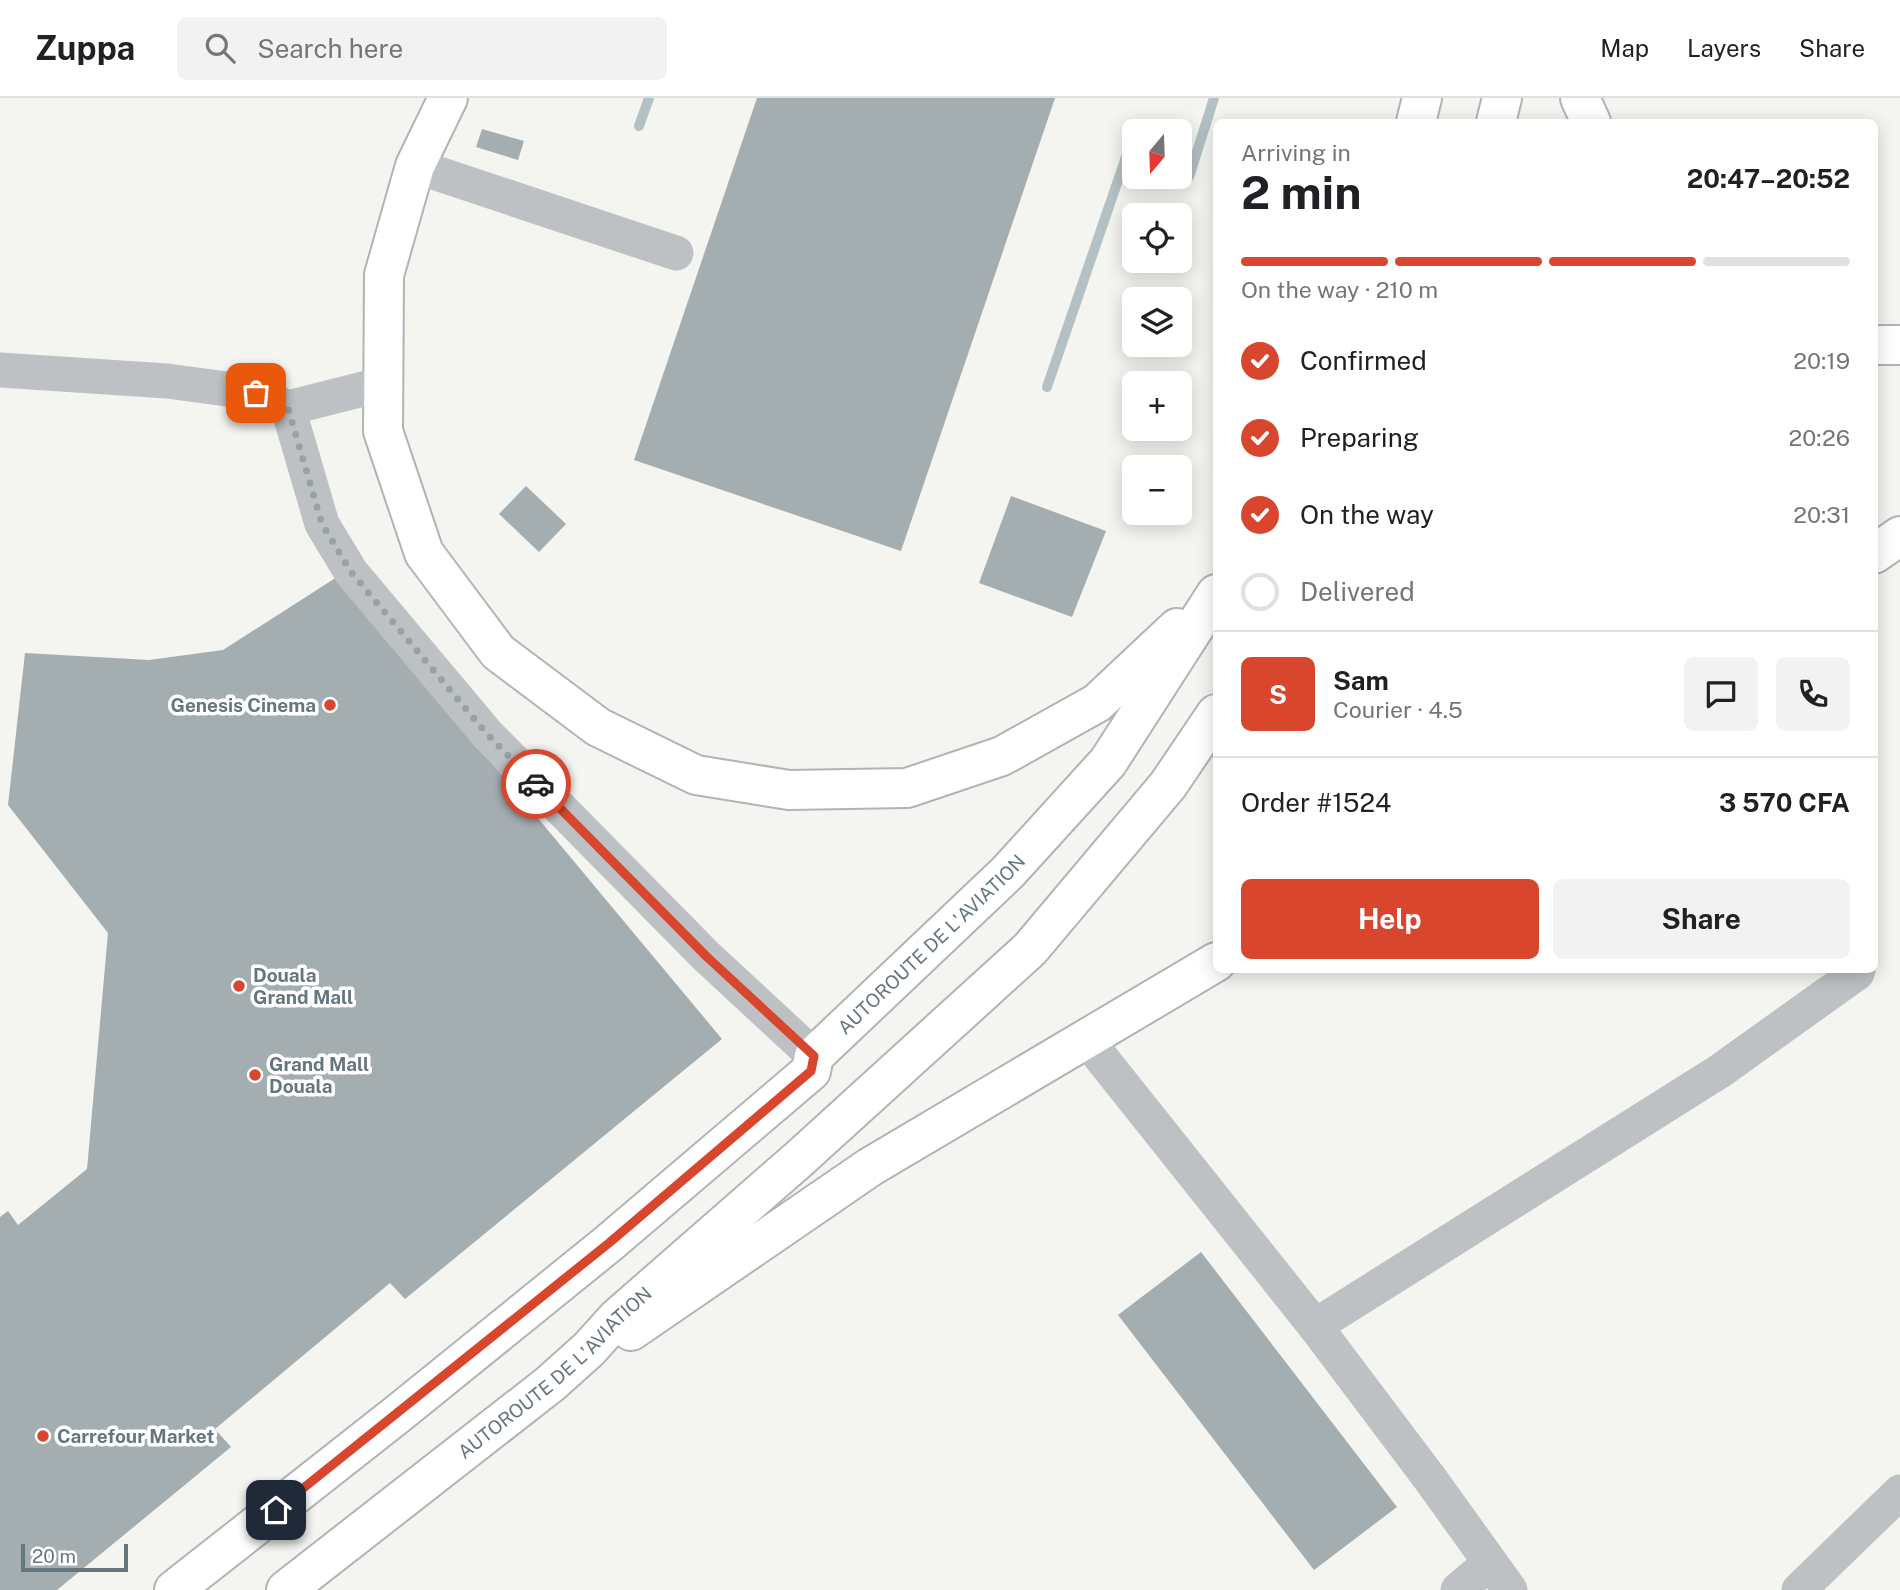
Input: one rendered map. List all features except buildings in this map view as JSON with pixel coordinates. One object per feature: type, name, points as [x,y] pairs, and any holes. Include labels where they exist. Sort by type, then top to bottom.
[{"type":"highway","points":[[448,98],[415,166],[384,275],[383,431],[424,553],[498,652],[598,727],[696,775],[789,790],[907,788],[1002,756],[1097,703],[1160,646],[1213,589]]},
{"type":"highway","points":[[1417,119],[1422,98]]},
{"type":"highway","points":[[1497,119],[1502,98]]},
{"type":"highway","points":[[1580,98],[1590,119]]},
{"type":"highway","points":[[1878,345],[1900,345]]},
{"type":"highway","points":[[1878,551],[1900,536]]},
{"type":"highway","name":"AUTOROUTE DE L'AVIATION","points":[[174,1590],[609,1243],[811,1071],[814,1056],[1008,872],[1108,762],[1213,599]]},
{"type":"highway","name":"AUTOROUTE DE L'AVIATION","points":[[286,1590],[550,1384],[589,1349],[617,1318],[1030,949],[1168,785],[1213,718]]},
{"type":"highway","points":[[550,1384],[679,1300],[870,1167],[1213,964]]},
{"type":"street","points":[[415,166],[676,253]]},
{"type":"street","points":[[1,370],[166,381],[256,393],[288,408],[383,384]]},
{"type":"street","points":[[288,408],[322,524],[351,572],[487,734],[706,956],[814,1056]]},
{"type":"street","points":[[1315,1326],[1720,1070],[1857,973]]},
{"type":"street","points":[[1087,1040],[1315,1326],[1431,1479],[1500,1576],[1458,1590]]},
{"type":"street","points":[[1799,1590],[1900,1492]]},
{"type":"waterway","points":[[639,126],[649,98]]},
{"type":"waterway","points":[[1192,168],[1214,98]]},
{"type":"waterway","points":[[1047,387],[1122,169]]},
{"type":"way so far","points":[[256,393],[288,408],[322,524],[351,572],[487,734],[536,784]]},
{"type":"place","name":"Genesis Cinema","points":[[330,705]]},
{"type":"place","name":"Douala Grand Mall","points":[[239,986]]},
{"type":"place","name":"Grand Mall Douala","points":[[255,1075]]},
{"type":"place","name":"Carrefour Market","points":[[43,1436]]},
{"type":"route","points":[[276,1510],[609,1243],[811,1071],[814,1056],[706,956],[536,784]]}]
